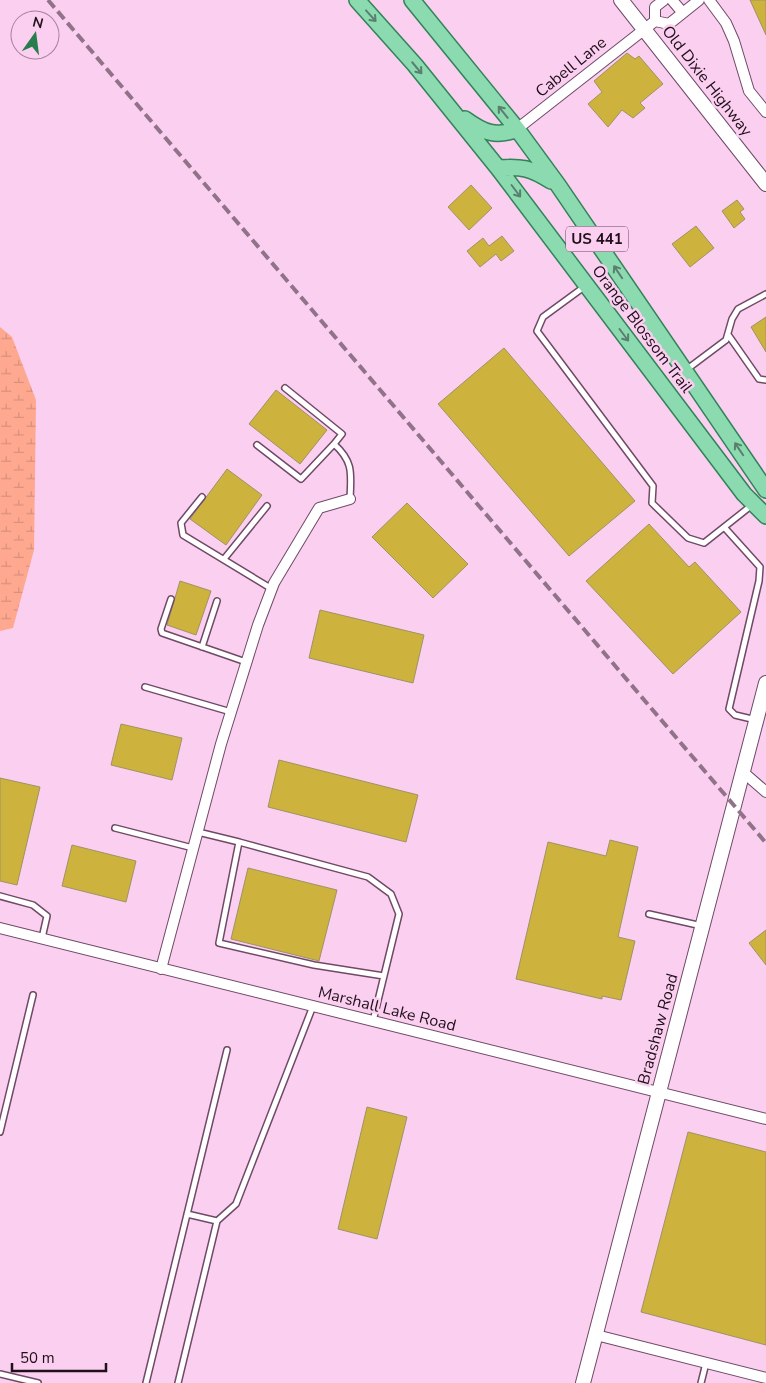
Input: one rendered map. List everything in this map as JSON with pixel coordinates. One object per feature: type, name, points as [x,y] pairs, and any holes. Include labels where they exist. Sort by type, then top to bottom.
[{"type":"main road","name":"Orange Blossom Trail","points":[[357,0],[453,112],[498,168],[754,504],[766,516]]},
{"type":"main road","name":"Orange Blossom Trail","points":[[412,0],[517,129],[764,484]]},
{"type":"main road","points":[[453,112],[479,129],[493,134],[505,135],[517,129]]},
{"type":"main road","points":[[498,168],[516,167],[533,170],[558,186]]},
{"type":"street","name":"Old Dixie Highway","points":[[621,0],[649,25],[766,184]]},
{"type":"street","points":[[664,0],[655,7],[649,25],[669,24],[699,0]]},
{"type":"street","points":[[672,0],[682,13]]},
{"type":"street","points":[[709,0],[726,23],[734,41],[749,91],[766,112]]},
{"type":"street","name":"Cabell Lane","points":[[517,129],[649,25]]},
{"type":"street","points":[[161,969],[231,712],[246,662],[272,589],[319,508],[350,499]]},
{"type":"street","name":"Bradshaw Road","points":[[583,1383],[766,683]]},
{"type":"street","points":[[743,772],[766,792]]},
{"type":"street","name":"Marshall Lake Road","points":[[0,928],[766,1119]]},
{"type":"street","points":[[596,1335],[766,1378]]},
{"type":"lane","points":[[586,285],[544,317],[538,331],[653,486],[652,503],[688,538],[704,543],[754,504]]},
{"type":"lane","points":[[685,370],[722,344],[729,336],[732,319],[738,309],[766,294]]},
{"type":"lane","points":[[729,336],[759,379],[766,380]]},
{"type":"lane","points":[[257,445],[301,480],[342,434],[285,388]]},
{"type":"lane","points":[[334,444],[343,452],[351,468],[350,499]]},
{"type":"lane","points":[[202,497],[181,523],[183,535],[272,589]]},
{"type":"lane","points":[[224,559],[267,506]]},
{"type":"lane","points":[[724,528],[760,567],[759,581],[729,709],[736,715],[756,720]]},
{"type":"lane","points":[[171,599],[161,629],[162,633],[246,662]]},
{"type":"lane","points":[[202,646],[217,601]]},
{"type":"lane","points":[[145,687],[231,712]]},
{"type":"lane","points":[[115,828],[193,848]]},
{"type":"lane","points":[[197,832],[368,877],[391,894],[399,914],[373,1022]]},
{"type":"lane","points":[[240,842],[219,943],[321,967],[384,976]]},
{"type":"lane","points":[[0,896],[33,905],[47,916],[42,939]]},
{"type":"lane","points":[[649,914],[703,926]]},
{"type":"lane","points":[[0,1132],[32,994]]},
{"type":"lane","points":[[178,1383],[217,1221],[236,1204],[313,1006]]},
{"type":"lane","points":[[155,1383],[146,1382],[227,1050]]},
{"type":"lane","points":[[187,1214],[217,1221]]},
{"type":"lane","points":[[701,1383],[706,1363]]},
{"type":"lane","points":[[0,1374],[38,1383]]},
{"type":"green space","points":[[0,327],[12,337],[36,400],[34,550],[13,628],[0,631]]},
{"type":"building","points":[[750,0],[766,0],[766,35]]},
{"type":"building","points":[[627,53],[635,59],[639,56],[663,84],[640,103],[645,108],[633,118],[622,110],[608,127],[588,104],[602,92],[594,81]]},
{"type":"building","points":[[471,185],[492,208],[469,230],[448,207]]},
{"type":"building","points":[[737,200],[744,209],[740,212],[745,219],[734,228],[722,211]]},
{"type":"building","points":[[696,226],[714,248],[690,267],[672,244]]},
{"type":"building","points":[[502,236],[514,251],[501,261],[496,254],[480,267],[467,251],[483,238],[489,246]]},
{"type":"building","points":[[766,317],[766,352],[751,327]]},
{"type":"building","points":[[504,348],[635,501],[569,556],[438,404]]},
{"type":"building","points":[[276,390],[327,430],[300,464],[249,424]]},
{"type":"building","points":[[227,469],[262,495],[226,545],[190,519]]},
{"type":"building","points":[[407,503],[468,564],[433,598],[372,537]]},
{"type":"building","points":[[649,524],[689,567],[695,562],[741,612],[673,674],[586,581]]},
{"type":"building","points":[[180,581],[211,591],[196,635],[167,625]]},
{"type":"building","points":[[320,610],[424,635],[413,683],[309,658]]},
{"type":"building","points":[[121,724],[182,738],[172,780],[111,765]]},
{"type":"building","points":[[279,760],[418,795],[406,842],[268,807]]},
{"type":"building","points":[[0,778],[40,787],[17,885],[0,881]]},
{"type":"building","points":[[610,840],[638,847],[618,937],[635,941],[621,1000],[602,996],[602,999],[516,979],[548,842],[606,856]]},
{"type":"building","points":[[72,845],[136,861],[126,902],[62,886]]},
{"type":"building","points":[[248,868],[337,890],[319,961],[231,939]]},
{"type":"building","points":[[766,930],[766,965],[749,943]]},
{"type":"building","points":[[367,1107],[407,1117],[377,1239],[338,1229]]},
{"type":"building","points":[[688,1132],[766,1152],[766,1345],[641,1312]]},
{"type":"railway","points":[[48,0],[766,843]]}]
